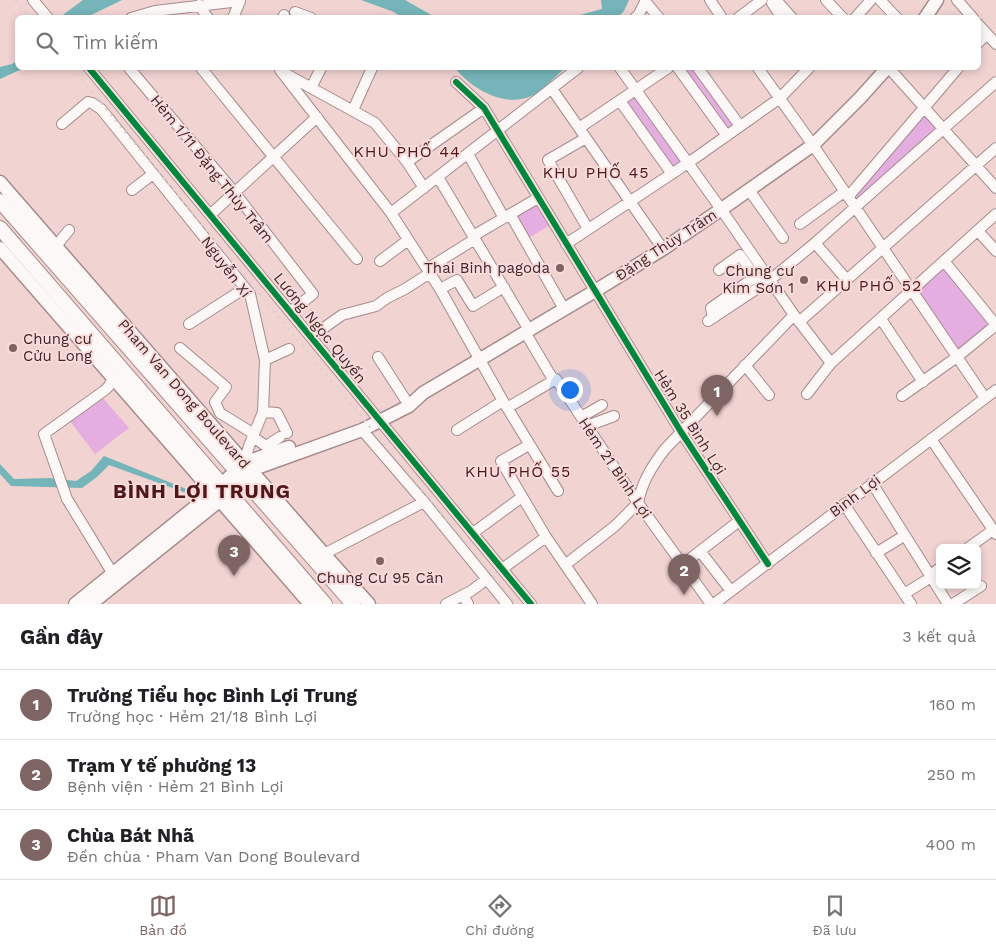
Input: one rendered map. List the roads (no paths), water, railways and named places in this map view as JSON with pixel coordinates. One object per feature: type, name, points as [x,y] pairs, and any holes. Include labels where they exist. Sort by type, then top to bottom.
[{"type":"highway","name":"Pham Van Dong Boulevard","points":[[0,201],[319,557],[352,604]]},
{"type":"highway","name":"Pham Van Dong Boulevard","points":[[0,228],[147,407],[221,492],[284,556],[325,604]]},
{"type":"main road","points":[[927,15],[937,0]]},
{"type":"main road","name":"Đặng Thùy Trâm","points":[[243,471],[364,421],[378,418],[409,406],[423,393],[595,291],[662,249],[813,145],[886,70]]},
{"type":"main road","name":"Pham Van Dong Boulevard","points":[[0,182],[56,246],[243,471]]},
{"type":"main road","name":"Pham Van Dong Boulevard","points":[[0,248],[113,378],[147,407]]},
{"type":"main road","name":"Đặng Thùy Trâm","points":[[243,471],[362,430],[405,399],[423,393]]},
{"type":"main road","name":"Nguyễn Xí","points":[[91,604],[243,471]]},
{"type":"main road","name":"Pham Van Dong Boulevard","points":[[221,492],[310,604]]},
{"type":"main road","name":"Nguyễn Xí","points":[[74,604],[221,492]]},
{"type":"main road","name":"Pham Van Dong Boulevard","points":[[284,556],[294,577],[317,604]]},
{"type":"main road","name":"Pham Van Dong Boulevard","points":[[319,557],[360,604]]},
{"type":"main road","name":"Pham Van Dong Boulevard","points":[[319,557],[369,604]]},
{"type":"street","points":[[34,0],[46,15]]},
{"type":"street","points":[[638,15],[645,0],[657,15]]},
{"type":"street","points":[[710,0],[720,15]]},
{"type":"street","points":[[742,15],[762,0]]},
{"type":"street","points":[[770,0],[780,15]]},
{"type":"street","points":[[776,0],[789,15]]},
{"type":"street","points":[[826,0],[840,15]]},
{"type":"street","points":[[858,15],[872,0]]},
{"type":"street","points":[[880,0],[893,15]]},
{"type":"street","points":[[958,0],[970,15]]},
{"type":"street","points":[[158,14],[199,5],[240,1],[235,15]]},
{"type":"street","points":[[199,5],[206,15]]},
{"type":"street","points":[[295,12],[302,15]]},
{"type":"street","points":[[981,27],[996,44]]},
{"type":"street","points":[[981,40],[987,34]]},
{"type":"street","name":"Lương Ngọc Quyến","points":[[91,70],[531,604]]},
{"type":"street","name":"Hẻm 1/11 Đặng Thùy Trâm","points":[[130,70],[235,193],[313,294],[290,312]]},
{"type":"street","points":[[203,70],[357,259]]},
{"type":"street","points":[[278,70],[318,117],[391,213],[440,289],[505,405],[558,491]]},
{"type":"street","points":[[279,70],[375,123],[407,162],[424,188]]},
{"type":"street","points":[[311,88],[321,70]]},
{"type":"street","points":[[352,110],[371,70]]},
{"type":"street","points":[[391,213],[576,70]]},
{"type":"street","points":[[622,70],[721,209],[762,281]]},
{"type":"street","points":[[579,128],[665,70]]},
{"type":"street","points":[[679,70],[727,136]]},
{"type":"street","points":[[699,70],[740,126]]},
{"type":"street","points":[[759,70],[813,145],[985,398]]},
{"type":"street","points":[[566,244],[672,174],[780,98],[807,70]]},
{"type":"street","points":[[890,70],[996,188]]},
{"type":"street","points":[[800,224],[846,195],[956,70]]},
{"type":"street","name":"Hẻm 35 Bình Lợi","points":[[456,82],[484,108],[681,432],[768,564]]},
{"type":"street","points":[[712,318],[815,243],[996,82]]},
{"type":"street","points":[[552,89],[662,249]]},
{"type":"street","points":[[620,101],[672,174]]},
{"type":"street","name":"Nguyễn Xí","points":[[62,124],[88,102],[101,109],[250,294],[265,360],[263,412],[253,436],[243,471]]},
{"type":"street","points":[[407,162],[484,108]]},
{"type":"street","points":[[210,215],[318,117]]},
{"type":"street","points":[[586,138],[548,160],[588,229]]},
{"type":"street","points":[[565,565],[615,526],[638,503],[640,490],[665,448],[745,365],[796,319],[847,280],[996,148]]},
{"type":"street","points":[[468,154],[564,309]]},
{"type":"street","points":[[132,190],[153,174]]},
{"type":"street","name":"Hẻm 21 Bình Lợi","points":[[438,177],[504,287],[554,381],[556,379],[638,503],[712,604]]},
{"type":"street","points":[[749,190],[783,238]]},
{"type":"street","points":[[311,337],[342,315],[376,306],[387,298],[405,290],[474,237],[538,198]]},
{"type":"street","points":[[807,394],[831,363],[996,214]]},
{"type":"street","points":[[56,246],[69,230]]},
{"type":"street","points":[[978,231],[996,251]]},
{"type":"street","points":[[380,261],[408,240]]},
{"type":"street","points":[[815,243],[847,280]]},
{"type":"street","points":[[719,270],[740,255],[796,319],[831,363]]},
{"type":"street","points":[[902,396],[957,357],[996,325],[944,261]]},
{"type":"street","points":[[440,289],[457,280],[472,306],[504,287]]},
{"type":"street","points":[[189,324],[245,288]]},
{"type":"street","points":[[881,319],[923,382]]},
{"type":"street","points":[[180,348],[226,387],[215,402],[220,413],[266,446],[283,435],[277,413],[263,412]]},
{"type":"street","points":[[265,360],[289,349]]},
{"type":"street","points":[[378,357],[405,399]]},
{"type":"street","points":[[745,365],[769,395]]},
{"type":"street","points":[[113,378],[105,390],[44,434],[67,499],[113,574]]},
{"type":"street","points":[[457,430],[554,381]]},
{"type":"street","name":"Bình Lợi","points":[[712,604],[768,564],[844,504],[996,390]]},
{"type":"street","points":[[581,417],[602,405]]},
{"type":"street","points":[[587,426],[614,416]]},
{"type":"street","points":[[362,430],[424,502],[507,604]]},
{"type":"street","points":[[930,439],[995,532],[975,544]]},
{"type":"street","points":[[530,445],[501,461],[546,537],[592,604]]},
{"type":"street","points":[[872,483],[927,578],[948,604]]},
{"type":"street","points":[[473,533],[522,497]]},
{"type":"street","points":[[319,557],[424,502]]},
{"type":"street","points":[[844,504],[911,604]]},
{"type":"street","points":[[682,565],[740,521]]},
{"type":"street","points":[[502,569],[546,537]]},
{"type":"street","points":[[876,554],[899,540]]},
{"type":"street","points":[[700,551],[731,591]]},
{"type":"street","points":[[904,594],[936,571]]},
{"type":"street","points":[[446,604],[462,600],[487,579]]},
{"type":"street","points":[[953,604],[976,589]]},
{"type":"water","points":[[83,0],[122,0],[91,15],[63,15]]},
{"type":"water","points":[[361,0],[405,0],[431,15],[398,15]]},
{"type":"water","points":[[601,0],[629,0],[620,15],[580,15],[602,9]]},
{"type":"water","points":[[15,62],[15,70],[20,70],[0,79],[0,67]]},
{"type":"water","points":[[457,70],[563,70],[534,95],[508,100],[478,89]]},
{"type":"water","points":[[104,456],[189,490],[189,494],[109,465],[82,488],[11,486],[0,474],[0,464],[14,479],[50,478],[76,481],[91,471]]},
{"type":"railway","points":[[15,0],[27,15]]},
{"type":"railway","points":[[74,70],[517,604]]},
{"type":"place","name":"Thai Binh pagoda","points":[[560,268]]},
{"type":"place","name":"Chung cư Kim Sơn 1","points":[[804,280]]},
{"type":"place","name":"Chung cư Cửu Long","points":[[13,348]]},
{"type":"place","name":"Trường Tiểu học Bình Lợi Trung","points":[[717,416]]},
{"type":"place","name":"Chung Cư 95 Căn","points":[[380,561]]},
{"type":"place","name":"Chùa Bát Nhã","points":[[234,576]]},
{"type":"place","name":"Trạm Y tế phường 13","points":[[684,595]]},
{"type":"district","name":"KHU PHỐ 44","points":[[407,151]]},
{"type":"district","name":"KHU PHỐ 45","points":[[596,172]]},
{"type":"district","name":"KHU PHỐ 52","points":[[869,285]]},
{"type":"district","name":"KHU PHỐ 55","points":[[518,471]]},
{"type":"district","name":"BÌNH LỢI TRUNG","points":[[202,491]]}]
